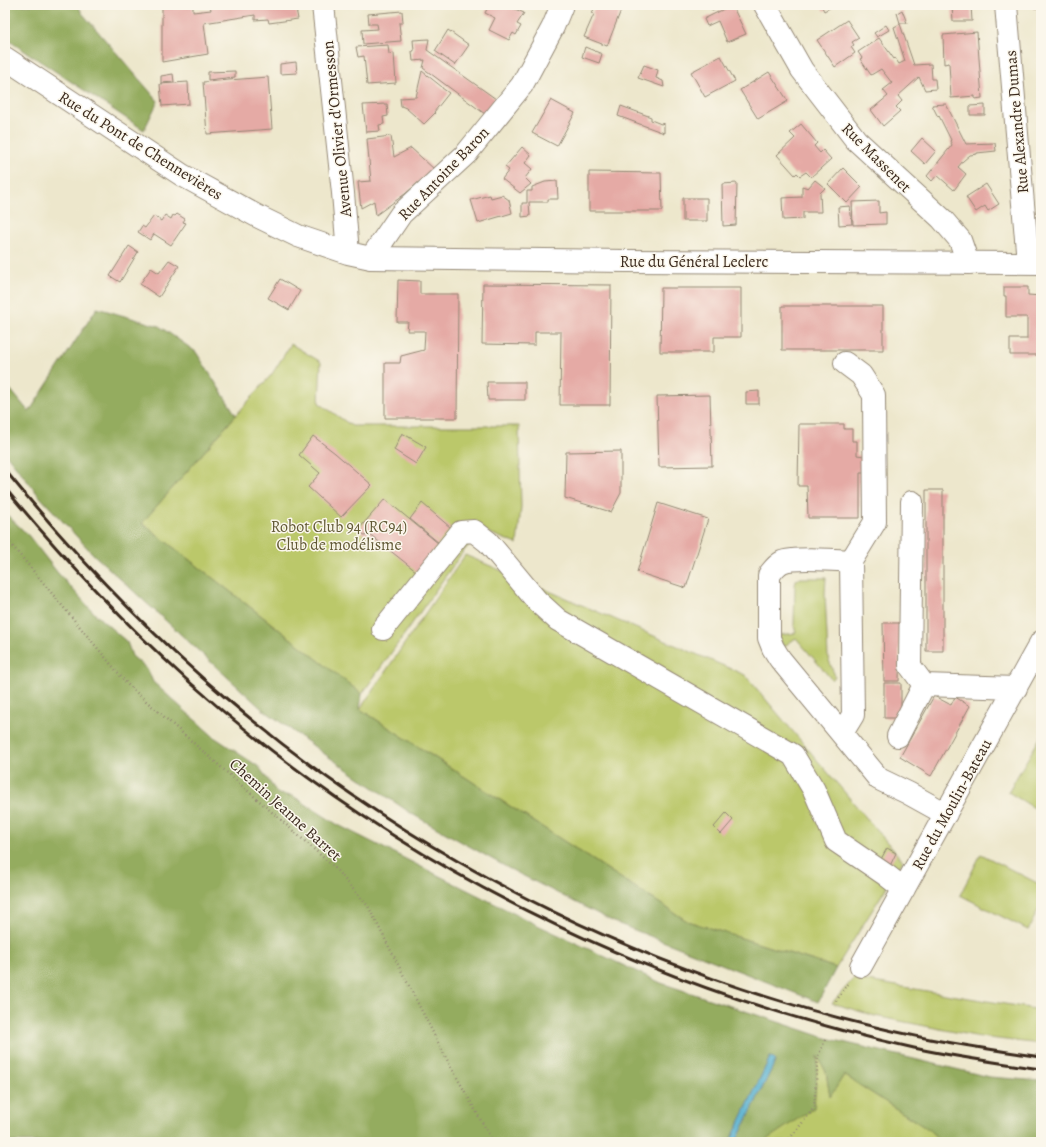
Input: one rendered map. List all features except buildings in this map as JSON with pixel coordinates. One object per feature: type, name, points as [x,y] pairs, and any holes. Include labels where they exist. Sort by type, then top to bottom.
[{"type":"main road","name":"Avenue Olivier d'Ormesson","points":[[323,5],[348,253]]},
{"type":"main road","name":"Rue Antoine Baron","points":[[371,258],[401,214],[466,154],[522,85],[553,28],[562,5]]},
{"type":"main road","name":"Rue Massenet","points":[[765,5],[802,70],[856,140],[942,219],[960,240],[968,263]]},
{"type":"main road","name":"Rue Alexandre Dumas","points":[[1006,5],[1034,262]]},
{"type":"main road","name":"Rue du Pont de Chennevières","points":[[5,58],[182,175],[257,216],[298,236],[348,253]]},
{"type":"main road","name":"Rue du Général Leclerc","points":[[348,253],[371,258],[626,261],[1034,262]]},
{"type":"main road","points":[[842,732],[853,715],[851,561],[875,522],[874,395],[861,375],[845,363]]},
{"type":"main road","points":[[912,502],[910,666],[924,685]]},
{"type":"main road","points":[[383,629],[461,532],[474,531],[488,542],[537,601],[558,620],[792,755],[814,790],[836,841],[904,889]]},
{"type":"main road","points":[[851,561],[797,560],[783,562],[775,567],[769,575],[769,638],[780,659],[842,732],[879,779],[946,814]]},
{"type":"main road","name":"Rue du Moulin-Bateau","points":[[861,966],[1041,642]]},
{"type":"main road","points":[[924,685],[1016,688]]},
{"type":"main road","points":[[898,736],[924,685]]},
{"type":"path","name":"Chemin Jeanne Barret","points":[[5,537],[128,686],[333,866],[368,906],[445,1056],[493,1142]]},
{"type":"path","points":[[787,1142],[814,1108],[818,1056],[826,1038]]},
{"type":"green space","points":[[5,5],[78,5],[82,13],[158,101],[144,130],[5,38]]},
{"type":"green space","points":[[97,308],[159,326],[196,352],[236,415],[142,523],[362,694],[360,709],[687,921],[836,968],[818,1002],[614,922],[508,868],[412,814],[261,708],[93,554],[40,497],[5,453],[5,383],[29,412]]},
{"type":"green space","name":"Robot Club 94 (RC94) Club de modélisme","points":[[291,344],[321,362],[319,403],[352,426],[519,426],[521,507],[517,544],[482,530],[462,553],[362,694],[142,523],[272,374]]},
{"type":"green space","points":[[5,513],[28,535],[57,572],[96,615],[127,642],[132,656],[148,670],[153,682],[214,737],[259,767],[278,794],[293,796],[338,825],[531,922],[661,983],[826,1038],[989,1077],[1041,1081],[1041,1142],[942,1142],[929,1130],[844,1075],[830,1097],[826,1072],[818,1056],[814,1108],[763,1142],[736,1142],[776,1060],[770,1057],[730,1142],[5,1142]]},
{"type":"green space","points":[[465,555],[745,675],[903,861],[836,968],[687,921],[360,709]]},
{"type":"green space","points":[[800,578],[826,578],[825,593],[828,658],[835,676],[832,680],[796,638],[783,647],[779,635],[796,633],[794,626],[795,585],[796,580]]},
{"type":"green space","points":[[1041,736],[1041,812],[1008,792]]},
{"type":"green space","points":[[981,854],[1041,885],[1041,905],[1028,930],[960,895]]},
{"type":"green space","points":[[855,977],[867,981],[1041,1010],[1041,1044],[980,1037],[875,1016],[832,1003]]},
{"type":"green space","points":[[818,1056],[826,1072],[830,1096],[844,1075],[929,1130],[942,1142],[763,1142]]},
{"type":"water","points":[[770,1057],[776,1060],[736,1142],[730,1142]]},
{"type":"railway","points":[[5,470],[56,531],[138,618],[227,699],[303,760],[383,815],[466,866],[552,911],[641,951],[732,985],[825,1014],[920,1037],[1041,1057]]},
{"type":"railway","points":[[5,488],[92,587],[138,634],[186,679],[265,746],[349,806],[436,861],[526,910],[619,954],[715,991],[814,1023],[914,1048],[1041,1069]]}]
